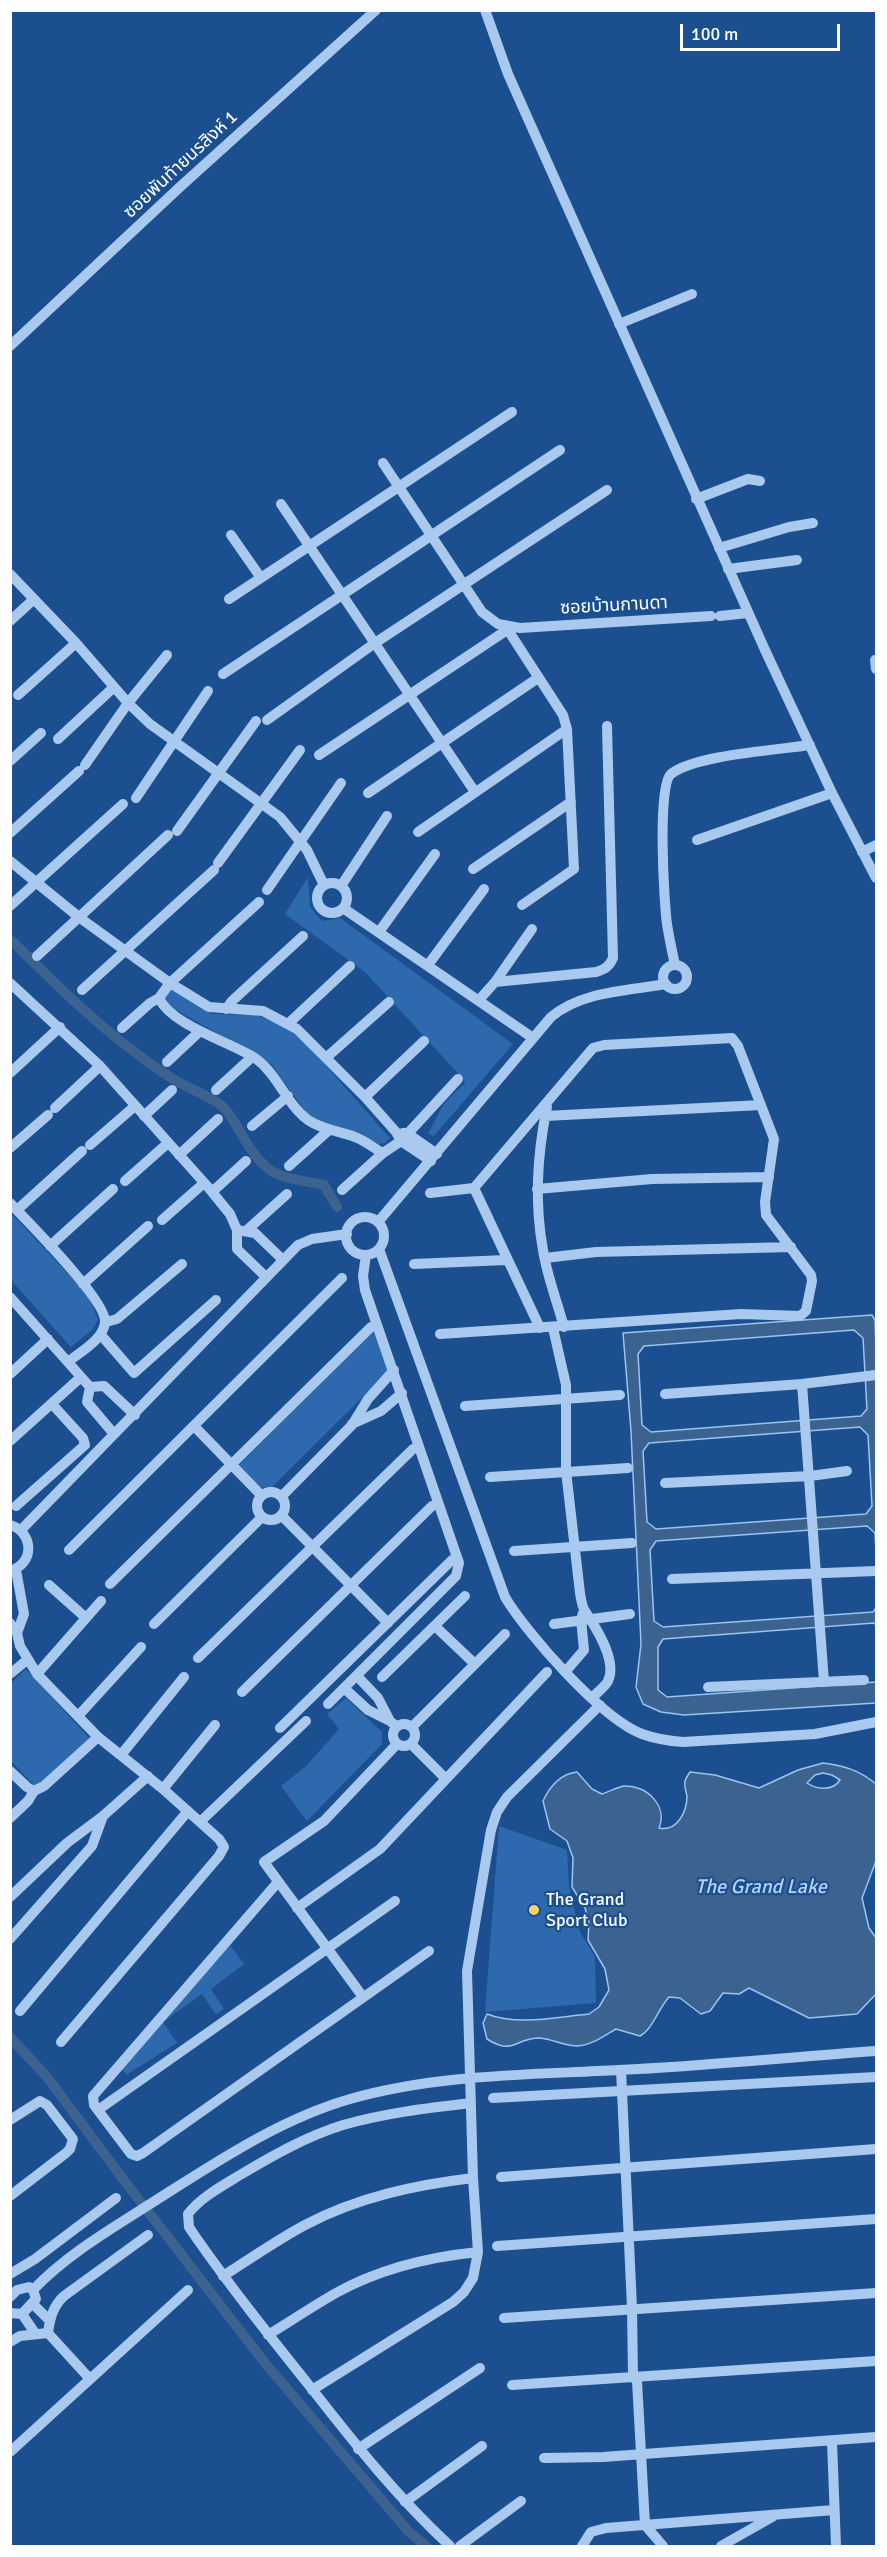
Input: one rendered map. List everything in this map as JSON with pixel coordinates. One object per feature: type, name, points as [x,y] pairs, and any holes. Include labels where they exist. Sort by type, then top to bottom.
[{"type":"street","name":"ซอยพันท้ายนรสิงห์ 1","points":[[10,346],[181,186],[376,10]]},
{"type":"street","points":[[484,10],[508,74],[696,499],[832,793],[876,878]]},
{"type":"street","points":[[619,324],[692,294]]},
{"type":"street","points":[[230,599],[512,412]]},
{"type":"street","points":[[223,674],[560,450]]},
{"type":"street","points":[[383,463],[430,538],[463,585],[486,617],[507,629],[563,715],[567,729],[574,869],[522,905]]},
{"type":"street","points":[[696,499],[748,479],[760,481]]},
{"type":"street","points":[[37,956],[172,833],[262,720],[607,489]]},
{"type":"street","points":[[281,504],[475,792]]},
{"type":"street","points":[[719,548],[789,527],[813,523]]},
{"type":"street","points":[[231,535],[261,578]]},
{"type":"street","points":[[728,569],[797,560]]},
{"type":"street","points":[[10,574],[150,724],[261,801],[280,817],[301,841],[324,885]]},
{"type":"street","points":[[10,621],[34,599]]},
{"type":"street","name":"ซอยบ้านกานดา","points":[[507,629],[748,614]]},
{"type":"street","points":[[319,755],[507,629]]},
{"type":"street","points":[[18,695],[76,643]]},
{"type":"street","points":[[10,833],[82,768],[128,703],[167,655]]},
{"type":"street","points":[[368,793],[538,678]]},
{"type":"street","points":[[58,739],[114,687]]},
{"type":"street","points":[[136,798],[208,691]]},
{"type":"street","points":[[495,982],[596,972],[610,964],[613,958],[607,726]]},
{"type":"street","points":[[418,832],[567,729]]},
{"type":"street","points":[[10,761],[41,733]]},
{"type":"street","points":[[675,964],[664,892],[663,801],[666,780],[670,774],[704,761],[810,746]]},
{"type":"street","points":[[82,990],[216,866],[300,750]]},
{"type":"street","points":[[267,890],[341,783]]},
{"type":"street","points":[[697,840],[832,793]]},
{"type":"street","points":[[473,869],[571,802]]},
{"type":"street","points":[[10,906],[123,804]]},
{"type":"street","points":[[341,886],[387,816]]},
{"type":"street","points":[[862,852],[876,845]]},
{"type":"street","points":[[379,932],[435,854]]},
{"type":"street","points":[[10,861],[80,918],[170,983],[209,1007],[263,1011],[289,1023],[327,1057],[401,1135],[434,1157]]},
{"type":"street","points":[[333,883],[341,886],[347,897],[343,908],[333,914],[322,910],[317,900],[320,889],[324,885],[333,883]]},
{"type":"street","points":[[428,965],[484,889]]},
{"type":"street","points":[[122,1028],[159,998],[170,983],[259,902]]},
{"type":"street","points":[[343,908],[533,1038]]},
{"type":"street","points":[[479,1000],[495,982],[532,928]]},
{"type":"street","points":[[226,1009],[303,936]]},
{"type":"street","points":[[378,1222],[533,1038],[561,1009],[579,999],[666,984],[676,989],[685,983],[686,973],[682,967],[675,964]]},
{"type":"street","points":[[666,984],[664,972],[675,964]]},
{"type":"street","points":[[289,1023],[350,966]]},
{"type":"street","points":[[10,982],[100,1066],[242,1230],[255,1233],[282,1259]]},
{"type":"street","points":[[10,1000],[20,991]]},
{"type":"street","points":[[159,998],[167,1010],[200,1031],[252,1057],[269,1071],[300,1113],[308,1120],[329,1130],[355,1136],[383,1153]]},
{"type":"street","points":[[327,1057],[389,1002]]},
{"type":"street","points":[[10,1073],[60,1027]]},
{"type":"street","points":[[167,1062],[200,1031]]},
{"type":"street","points":[[429,1193],[474,1188],[588,1053],[598,1046],[727,1037],[736,1041],[775,1145],[765,1202],[766,1215],[808,1270],[812,1281],[806,1311],[800,1316],[741,1314],[440,1334]]},
{"type":"street","points":[[365,1097],[424,1041]]},
{"type":"street","points":[[216,1090],[252,1057]]},
{"type":"street","points":[[10,1148],[100,1066]]},
{"type":"street","points":[[342,1190],[458,1079]]},
{"type":"street","points":[[144,1116],[172,1090]]},
{"type":"street","points":[[252,1126],[288,1096]]},
{"type":"street","points":[[547,1103],[538,1154],[537,1189],[545,1258],[566,1385],[566,1471],[573,1547],[586,1616],[584,1650],[566,1671]]},
{"type":"street","points":[[545,1116],[761,1105]]},
{"type":"street","points":[[68,1362],[101,1335],[105,1322],[103,1309],[14,1207],[135,1106]]},
{"type":"street","points":[[179,1155],[218,1119]]},
{"type":"street","points":[[289,1166],[329,1130]]},
{"type":"street","points":[[125,1180],[168,1143]]},
{"type":"street","points":[[162,1220],[246,1161]]},
{"type":"street","points":[[537,1189],[652,1179],[769,1178]]},
{"type":"street","points":[[474,1188],[540,1328]]},
{"type":"street","points":[[50,1246],[113,1189]]},
{"type":"street","points":[[266,1277],[237,1249],[242,1230],[287,1194]]},
{"type":"street","points":[[367,1218],[378,1222],[384,1238],[379,1249],[366,1255],[351,1249],[347,1234],[348,1229],[356,1220],[367,1218]]},
{"type":"street","points":[[83,1284],[148,1226]]},
{"type":"street","points":[[16,1633],[24,1614],[13,1570],[27,1559],[29,1551],[26,1536],[16,1527],[135,1415],[282,1259],[298,1245],[312,1239],[347,1234]]},
{"type":"street","points":[[545,1258],[597,1252],[791,1247]]},
{"type":"street","points":[[379,1249],[505,1597],[526,1629],[596,1702],[616,1720],[641,1734],[683,1742],[815,1734],[876,1722]]},
{"type":"street","points":[[328,1704],[449,1583],[459,1569],[457,1553],[365,1290],[363,1276],[366,1255]]},
{"type":"street","points":[[414,1264],[506,1260]]},
{"type":"street","points":[[105,1322],[117,1320],[182,1264]]},
{"type":"street","points":[[69,1550],[342,1278]]},
{"type":"street","points":[[101,1335],[134,1373],[216,1300]]},
{"type":"street","points":[[12,1302],[90,1387]]},
{"type":"street","points":[[110,1584],[371,1327]]},
{"type":"street","points":[[10,1374],[48,1340]]},
{"type":"street","points":[[282,1496],[352,1425],[368,1399],[394,1370]]},
{"type":"street","points":[[665,1394],[848,1380],[876,1375]]},
{"type":"street","points":[[10,1441],[81,1377]]},
{"type":"street","points":[[802,1384],[824,1682]]},
{"type":"street","points":[[90,1387],[104,1386],[135,1415]]},
{"type":"street","points":[[90,1387],[87,1402],[114,1434]]},
{"type":"street","points":[[352,1425],[381,1411],[402,1393]]},
{"type":"street","points":[[465,1406],[620,1395]]},
{"type":"street","points":[[16,1506],[84,1445],[83,1438],[52,1404]]},
{"type":"street","points":[[194,1426],[261,1495]]},
{"type":"street","points":[[198,1658],[413,1449]]},
{"type":"street","points":[[490,1477],[628,1468]]},
{"type":"street","points":[[665,1483],[810,1476],[847,1471]]},
{"type":"street","points":[[262,1517],[257,1504],[261,1495],[269,1491],[282,1496]]},
{"type":"street","points":[[262,1517],[271,1520],[281,1515],[285,1509],[282,1496]]},
{"type":"street","points":[[242,1692],[432,1506]]},
{"type":"street","points":[[281,1515],[388,1623]]},
{"type":"street","points":[[154,1624],[262,1517]]},
{"type":"street","points":[[514,1551],[632,1544]]},
{"type":"street","points":[[280,1728],[452,1560]]},
{"type":"street","points":[[672,1579],[875,1571]]},
{"type":"street","points":[[49,1585],[86,1618]]},
{"type":"street","points":[[382,1677],[465,1596]]},
{"type":"street","points":[[37,1674],[101,1601]]},
{"type":"street","points":[[554,1624],[586,1616],[630,1614]]},
{"type":"street","points":[[312,2390],[453,2302],[464,2292],[473,2278],[478,2252],[473,2178],[467,1971],[469,1951],[491,1830],[497,1812],[507,1797],[596,1702],[608,1681],[610,1667],[606,1649],[586,1616]]},
{"type":"street","points":[[10,1623],[27,1660],[37,1674],[98,1737],[163,1789],[219,1839],[224,1847],[219,1856],[61,2042]]},
{"type":"street","points":[[435,1626],[475,1664]]},
{"type":"street","points":[[412,1727],[505,1634]]},
{"type":"street","points":[[79,1715],[141,1647]]},
{"type":"street","points":[[10,1674],[27,1660]]},
{"type":"street","points":[[297,1908],[377,1852],[547,1672]]},
{"type":"street","points":[[357,1676],[378,1698],[394,1724],[393,1737],[397,1744],[404,1746],[411,1744],[415,1738],[412,1727]]},
{"type":"street","points":[[121,1755],[184,1677]]},
{"type":"street","points":[[708,1687],[864,1680]]},
{"type":"street","points":[[344,1688],[368,1710],[394,1724],[412,1727]]},
{"type":"street","points":[[200,1822],[306,1721]]},
{"type":"street","points":[[163,1789],[215,1725]]},
{"type":"street","points":[[10,1818],[28,1801],[34,1791],[44,1786],[98,1737]]},
{"type":"street","points":[[363,1997],[264,1864],[266,1860],[324,1821],[397,1744]]},
{"type":"street","points":[[411,1744],[446,1779]]},
{"type":"street","points":[[10,1771],[34,1791]]},
{"type":"street","points":[[10,1897],[67,1843],[103,1816],[147,1776]]},
{"type":"street","points":[[20,2011],[188,1811]]},
{"type":"street","points":[[10,1939],[92,1846],[103,1816]]},
{"type":"street","points":[[278,1882],[95,2092],[92,2101],[134,2156],[140,2155],[429,1950]]},
{"type":"street","points":[[98,2110],[395,1901]]},
{"type":"street","points":[[33,2290],[103,2235],[258,2138],[348,2100],[425,2082],[471,2077],[621,2070],[876,2051]]},
{"type":"street","points":[[621,2070],[633,2377],[637,2381],[645,2525],[663,2547]]},
{"type":"street","points":[[493,2098],[876,2077]]},
{"type":"street","points":[[10,2120],[40,2101],[47,2105],[73,2139],[66,2153],[10,2196]]},
{"type":"street","points":[[450,2547],[405,2502],[358,2448],[268,2335],[189,2227],[188,2214],[194,2206],[229,2182],[280,2152],[341,2126],[398,2112],[471,2103]]},
{"type":"street","points":[[501,2177],[876,2149]]},
{"type":"street","points":[[223,2276],[304,2225],[328,2214],[388,2192],[424,2184],[473,2178]]},
{"type":"street","points":[[10,2274],[116,2198]]},
{"type":"street","points":[[497,2246],[876,2219]]},
{"type":"street","points":[[48,2333],[57,2303],[64,2296],[148,2235]]},
{"type":"street","points":[[268,2335],[336,2293],[363,2281],[422,2260],[478,2252]]},
{"type":"street","points":[[13,2290],[24,2287],[33,2290]]},
{"type":"street","points":[[33,2290],[36,2300],[16,2314],[35,2333]]},
{"type":"street","points":[[10,2452],[188,2290]]},
{"type":"street","points":[[504,2318],[632,2307],[876,2293]]},
{"type":"street","points":[[33,2304],[50,2321]]},
{"type":"street","points":[[10,2342],[20,2336],[48,2333],[90,2379]]},
{"type":"street","points":[[512,2385],[876,2361]]},
{"type":"street","points":[[358,2448],[480,2368]]},
{"type":"street","points":[[544,2458],[831,2442],[876,2437]]},
{"type":"street","points":[[831,2442],[836,2547]]},
{"type":"street","points":[[405,2502],[482,2446]]},
{"type":"street","points":[[460,2547],[521,2501]]},
{"type":"street","points":[[582,2547],[591,2532],[606,2528],[834,2510]]},
{"type":"street","points":[[721,2547],[777,2515]]},
{"type":"shaded area","points":[[308,877],[310,907],[322,921],[340,918],[513,1044],[434,1136],[428,1134],[444,1103],[465,1083],[464,1080],[365,972],[285,914]]},
{"type":"shaded area","points":[[171,987],[212,1014],[256,1015],[285,1026],[304,1041],[390,1138],[385,1143],[378,1144],[361,1133],[326,1124],[307,1114],[271,1064],[171,1007],[165,998]]},
{"type":"shaded area","points":[[10,1212],[88,1295],[98,1320],[92,1330],[71,1347],[11,1280]]},
{"type":"shaded area","points":[[375,1329],[390,1370],[271,1488],[261,1487],[238,1466]]},
{"type":"shaded area","points":[[26,1669],[89,1738],[36,1787],[11,1761],[11,1683]]},
{"type":"shaded area","points":[[346,1698],[382,1732],[382,1744],[307,1821],[281,1786],[306,1766],[339,1729],[327,1714]]},
{"type":"shaded area","name":"The Grand Sport Club","points":[[499,1826],[567,1850],[569,1887],[580,1932],[595,1957],[596,2003],[485,2012]]},
{"type":"shaded area","points":[[230,1945],[244,1964],[211,1989],[224,2009],[216,2014],[202,1994],[163,2022],[177,2043],[126,2075],[122,2068]]},
{"type":"water","points":[[872,1315],[875,1320],[876,1348],[876,1552],[875,1533],[867,1526],[656,1541],[650,1550],[654,1621],[663,1627],[873,1612],[876,1608],[876,1625],[874,1623],[663,1639],[658,1647],[658,1690],[667,1697],[876,1682],[876,1703],[684,1715],[661,1712],[643,1704],[636,1687],[641,1644],[631,1431],[623,1333]],"holes":[[[854,1330],[863,1338],[867,1409],[861,1416],[651,1432],[642,1425],[638,1354],[644,1346]],[[860,1427],[868,1435],[872,1506],[866,1514],[656,1529],[647,1522],[643,1451],[649,1443]]]},
{"type":"water","name":"The Grand Lake","points":[[823,1763],[831,1764],[858,1772],[876,1784],[876,1861],[862,1898],[869,1928],[876,1938],[876,1994],[857,2014],[809,2018],[749,1988],[739,1994],[723,1993],[710,2011],[701,2014],[680,1998],[669,1997],[648,2029],[640,2036],[616,2029],[593,2042],[577,2046],[540,2038],[503,2046],[487,2039],[483,2023],[487,2014],[499,2018],[524,2020],[589,2014],[599,2007],[609,1990],[605,1969],[588,1940],[589,1923],[585,1908],[572,1887],[573,1858],[567,1841],[550,1829],[543,1801],[556,1782],[566,1775],[577,1772],[592,1789],[602,1794],[624,1786],[640,1789],[654,1798],[661,1812],[659,1828],[665,1828],[676,1824],[683,1814],[687,1796],[685,1781],[690,1772],[715,1775],[759,1788],[798,1770]],"holes":[[[823,1773],[840,1780],[829,1788],[815,1787],[807,1783],[815,1775]]]},
{"type":"waterway","points":[[10,939],[106,1030],[176,1081],[222,1106],[261,1163],[277,1174],[324,1185],[337,1207]]},
{"type":"waterway","points":[[10,2037],[47,2077],[265,2363],[409,2532],[426,2546]]},
{"type":"place","name":"The Grand Sport Club","points":[[534,1910]]}]
